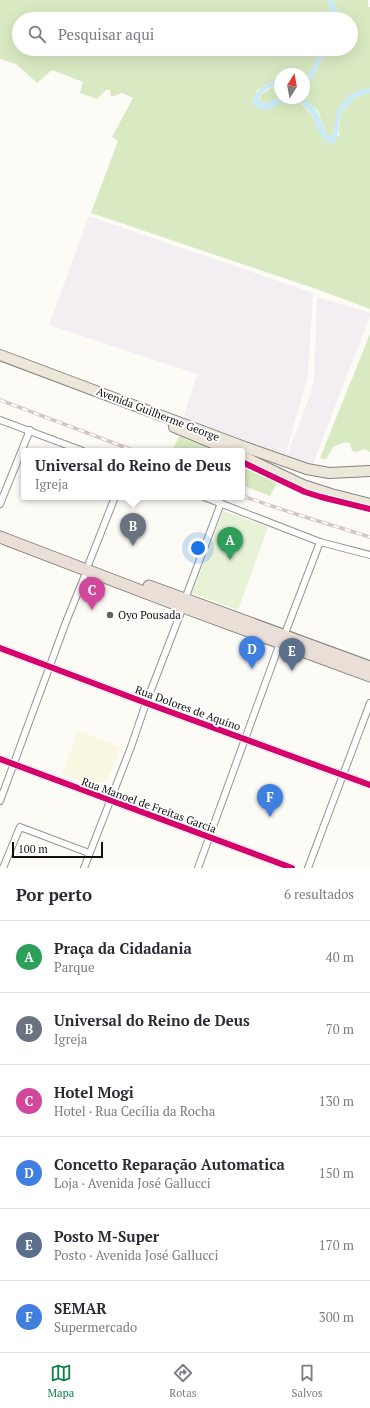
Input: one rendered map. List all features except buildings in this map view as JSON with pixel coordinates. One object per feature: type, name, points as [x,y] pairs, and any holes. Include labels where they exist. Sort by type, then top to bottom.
[{"type":"highway","points":[[0,530],[88,566],[282,639],[370,676]]},
{"type":"highway","points":[[0,537],[88,566]]},
{"type":"highway","points":[[282,639],[370,667]]},
{"type":"main road","name":"Avenida Guilherme George","points":[[0,355],[255,451],[316,471],[338,473],[370,471]]},
{"type":"main road","name":"Avenida Guilherme George","points":[[0,361],[146,416],[225,448]]},
{"type":"main road","points":[[245,457],[313,488],[370,504]]},
{"type":"street","points":[[0,420],[75,448]]},
{"type":"street","points":[[23,448],[30,430]]},
{"type":"street","points":[[0,504],[21,452]]},
{"type":"street","points":[[0,801],[114,500]]},
{"type":"street","points":[[212,500],[320,542],[370,555]]},
{"type":"street","points":[[84,868],[109,800],[131,748],[146,703],[221,503]]},
{"type":"street","points":[[198,868],[282,639],[320,542]]},
{"type":"street","name":"Rua Dolores de Aquino","points":[[0,648],[245,740],[343,774],[370,785]]},
{"type":"street","points":[[308,868],[370,703]]},
{"type":"street","name":"Rua Manoel de Freitas Garcia","points":[[0,759],[292,868]]},
{"type":"street","points":[[3,868],[20,828],[90,853]]},
{"type":"shaded area","points":[[89,216],[313,293],[308,375],[285,456],[183,419],[197,374],[49,325]]},
{"type":"shaded area","points":[[317,297],[370,313],[370,316],[312,466],[286,458],[310,396],[314,380]]},
{"type":"shaded area","points":[[78,731],[121,747],[103,789],[62,774]]},
{"type":"green space","points":[[0,0],[327,0],[331,12],[12,12],[12,56],[318,56],[315,64],[310,71],[310,68],[274,68],[274,81],[257,90],[252,103],[269,109],[278,104],[301,104],[309,111],[323,138],[339,136],[340,119],[347,105],[356,98],[370,93],[370,309],[322,291],[91,213],[118,141],[112,137],[133,98],[122,93],[111,97],[110,90],[106,90],[97,99],[80,93],[83,82],[52,70],[37,83],[16,64],[0,59]]},
{"type":"green space","points":[[333,0],[368,0],[368,7],[370,7],[370,88],[338,110],[334,132],[329,136],[326,134],[318,111],[309,104],[310,80],[324,56],[358,56],[358,12],[337,12]]},
{"type":"green space","points":[[274,86],[274,100],[264,103],[259,100],[261,94]]},
{"type":"green space","points":[[370,334],[370,452],[365,449],[356,452],[352,451],[350,443],[345,442],[333,447],[326,459],[320,458]]},
{"type":"green space","points":[[179,436],[207,448],[173,448]]},
{"type":"green space","points":[[245,468],[277,483],[270,496],[245,486]]},
{"type":"green space","points":[[223,511],[268,527],[238,610],[192,593]]},
{"type":"water","points":[[327,0],[333,0],[337,12],[331,12]]},
{"type":"water","points":[[318,56],[324,56],[310,80],[310,71],[315,64]]},
{"type":"water","points":[[274,81],[274,86],[266,89],[261,94],[259,100],[266,103],[274,100],[274,104],[279,104],[268,109],[263,109],[257,108],[252,103],[257,92],[262,87]]},
{"type":"water","points":[[370,88],[370,93],[356,98],[342,113],[337,139],[335,142],[330,144],[323,138],[306,107],[302,104],[310,104],[315,108],[326,134],[329,136],[334,132],[338,110],[343,101],[355,92]]},
{"type":"railway","points":[[0,400],[127,448]]},
{"type":"railway","points":[[245,497],[370,537]]},
{"type":"cycle path","points":[[245,463],[305,492],[370,509]]},
{"type":"cycle path","points":[[0,648],[370,785]]},
{"type":"cycle path","points":[[0,759],[292,868]]},
{"type":"place","name":"Universal do Reino de Deus","points":[[133,546]]},
{"type":"place","name":"Praça da Cidadania","points":[[230,560]]},
{"type":"place","name":"Hotel Mogi","points":[[92,610]]},
{"type":"place","name":"Oyo Pousada","points":[[110,615]]},
{"type":"place","name":"Concetto Reparação Automatica","points":[[252,669]]},
{"type":"place","name":"Posto M-Super","points":[[292,671]]},
{"type":"place","name":"SEMAR","points":[[270,817]]}]
